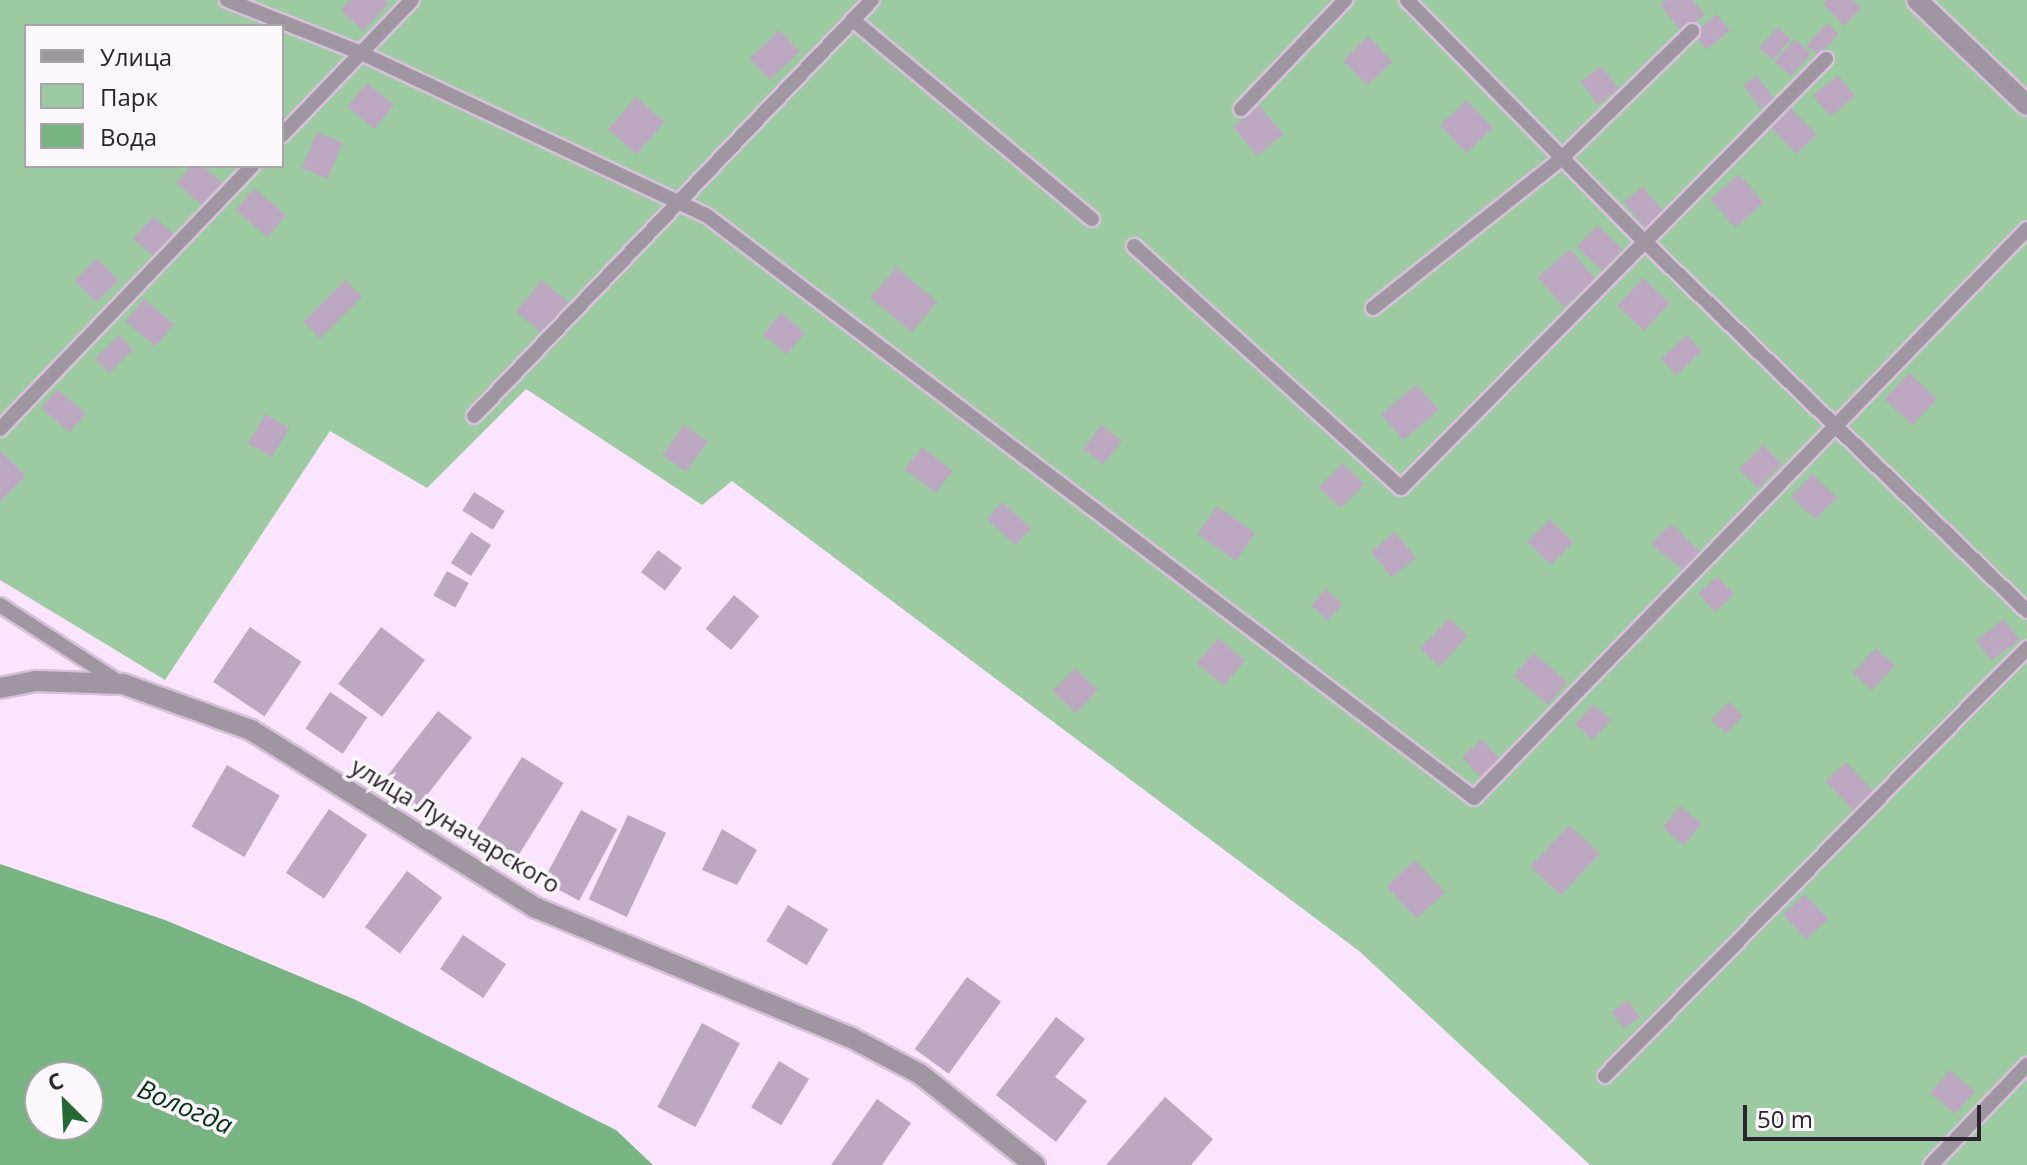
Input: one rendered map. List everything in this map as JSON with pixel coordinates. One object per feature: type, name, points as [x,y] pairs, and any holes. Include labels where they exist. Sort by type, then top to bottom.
[{"type":"street","points":[[1924,2],[2027,105]]},
{"type":"street","name":"улица Луначарского","points":[[0,688],[36,681],[123,684],[251,730],[534,907],[850,1037],[920,1074],[1035,1165]]},
{"type":"lane","points":[[227,0],[361,53],[706,215],[1474,798],[2027,229]]},
{"type":"lane","points":[[284,133],[412,0]]},
{"type":"lane","points":[[474,416],[872,0]]},
{"type":"lane","points":[[1241,109],[1345,0]]},
{"type":"lane","points":[[1407,0],[1645,242],[2027,611]]},
{"type":"lane","points":[[853,20],[1092,219]]},
{"type":"lane","points":[[1373,308],[1562,158],[1692,31]]},
{"type":"lane","points":[[1134,246],[1401,488],[1826,59]]},
{"type":"lane","points":[[0,429],[250,168]]},
{"type":"lane","points":[[0,605],[123,684]]},
{"type":"lane","points":[[1605,1076],[2027,648]]},
{"type":"lane","points":[[1931,1165],[2027,1065]]},
{"type":"green space","points":[[0,0],[2027,0],[2027,1165],[1590,1165],[1359,951],[732,481],[702,505],[526,389],[427,488],[330,431],[165,680],[0,580]]},
{"type":"water","name":"Вологда","points":[[0,864],[165,920],[356,1000],[616,1130],[653,1165],[0,1165]]},
{"type":"building","points":[[350,0],[386,0],[389,3],[363,31],[341,10]]},
{"type":"building","points":[[1666,0],[1693,0],[1705,15],[1683,33],[1660,5]]},
{"type":"building","points":[[1827,0],[1853,0],[1861,8],[1844,26],[1823,4]]},
{"type":"building","points":[[1717,14],[1730,30],[1706,50],[1693,34]]},
{"type":"building","points":[[1827,23],[1839,34],[1818,56],[1807,45]]},
{"type":"building","points":[[1778,27],[1791,39],[1772,60],[1759,47]]},
{"type":"building","points":[[779,30],[800,52],[770,80],[750,58]]},
{"type":"building","points":[[1368,36],[1392,61],[1367,85],[1343,60]]},
{"type":"building","points":[[1795,39],[1811,54],[1791,76],[1775,61]]},
{"type":"building","points":[[1601,66],[1619,89],[1598,105],[1581,82]]},
{"type":"building","points":[[1757,75],[1774,98],[1760,108],[1743,85]]},
{"type":"building","points":[[1838,75],[1855,96],[1830,116],[1813,95]]},
{"type":"building","points":[[367,83],[394,105],[375,129],[347,107]]},
{"type":"building","points":[[636,97],[665,122],[636,154],[608,129]]},
{"type":"building","points":[[1467,100],[1493,128],[1466,153],[1440,125]]},
{"type":"building","points":[[1259,105],[1283,134],[1257,156],[1233,127]]},
{"type":"building","points":[[1791,108],[1817,135],[1797,154],[1771,127]]},
{"type":"building","points":[[317,132],[343,143],[328,179],[302,168]]},
{"type":"building","points":[[189,168],[204,168],[222,182],[203,205],[176,183]]},
{"type":"building","points":[[1739,174],[1764,203],[1735,228],[1710,199]]},
{"type":"building","points":[[1643,186],[1666,214],[1646,230],[1624,202]]},
{"type":"building","points":[[254,188],[286,215],[268,237],[235,210]]},
{"type":"building","points":[[153,216],[175,235],[155,258],[133,239]]},
{"type":"building","points":[[1597,225],[1623,249],[1602,271],[1577,247]]},
{"type":"building","points":[[1570,249],[1596,279],[1564,307],[1538,277]]},
{"type":"building","points":[[97,258],[119,280],[96,303],[74,281]]},
{"type":"building","points":[[896,267],[937,302],[912,332],[870,298]]},
{"type":"building","points":[[1643,278],[1670,303],[1644,331],[1617,306]]},
{"type":"building","points":[[345,280],[362,297],[320,339],[303,322]]},
{"type":"building","points":[[542,280],[568,302],[542,333],[516,311]]},
{"type":"building","points":[[144,299],[174,324],[155,346],[125,321]]},
{"type":"building","points":[[781,313],[805,333],[787,354],[763,334]]},
{"type":"building","points":[[119,335],[133,349],[109,373],[95,359]]},
{"type":"building","points":[[1687,335],[1702,351],[1676,375],[1661,359]]},
{"type":"building","points":[[1909,373],[1937,399],[1912,425],[1884,399]]},
{"type":"building","points":[[1417,384],[1439,410],[1403,440],[1381,414]]},
{"type":"building","points":[[57,389],[86,413],[70,433],[41,408]]},
{"type":"building","points":[[265,414],[289,428],[272,457],[248,443]]},
{"type":"building","points":[[684,425],[707,442],[686,472],[662,455]]},
{"type":"building","points":[[1101,425],[1122,441],[1104,465],[1083,449]]},
{"type":"building","points":[[1763,445],[1782,464],[1758,488],[1739,469]]},
{"type":"building","points":[[922,447],[953,471],[935,493],[905,469]]},
{"type":"building","points":[[0,450],[26,476],[0,502]]},
{"type":"building","points":[[1343,463],[1364,484],[1340,508],[1319,487]]},
{"type":"building","points":[[1812,474],[1837,497],[1816,520],[1791,497]]},
{"type":"building","points":[[474,492],[505,511],[493,530],[462,511]]},
{"type":"building","points":[[1002,502],[1031,528],[1016,545],[987,519]]},
{"type":"building","points":[[1217,506],[1256,533],[1236,561],[1197,534]]},
{"type":"building","points":[[1550,519],[1573,542],[1551,565],[1527,542]]},
{"type":"building","points":[[1671,524],[1702,553],[1684,571],[1651,544]]},
{"type":"building","points":[[471,532],[491,545],[471,576],[451,563]]},
{"type":"building","points":[[1395,532],[1416,558],[1392,577],[1371,552]]},
{"type":"building","points":[[658,550],[682,568],[665,590],[641,572]]},
{"type":"building","points":[[447,571],[469,583],[455,608],[433,595]]},
{"type":"building","points":[[1717,576],[1734,594],[1715,612],[1698,594]]},
{"type":"building","points":[[1326,589],[1343,605],[1328,621],[1311,605]]},
{"type":"building","points":[[734,595],[759,616],[731,650],[706,629]]},
{"type":"building","points":[[1449,618],[1468,636],[1439,666],[1420,649]]},
{"type":"building","points":[[2004,619],[2020,640],[1992,661],[1976,640]]},
{"type":"building","points":[[250,627],[301,662],[264,716],[213,682]]},
{"type":"building","points":[[381,627],[425,660],[382,717],[338,684]]},
{"type":"building","points":[[1218,638],[1245,660],[1224,686],[1197,663]]},
{"type":"building","points":[[1876,648],[1895,666],[1872,691],[1853,673]]},
{"type":"building","points":[[1533,653],[1567,682],[1548,705],[1514,676]]},
{"type":"building","points":[[1075,668],[1098,690],[1076,713],[1053,691]]},
{"type":"building","points":[[330,692],[367,717],[343,754],[305,728]]},
{"type":"building","points":[[1729,702],[1743,716],[1725,734],[1711,720]]},
{"type":"building","points":[[1593,704],[1611,720],[1593,740],[1575,724]]},
{"type":"building","points":[[438,711],[472,737],[416,808],[383,782]]},
{"type":"building","points":[[1482,739],[1501,760],[1481,778],[1462,757]]},
{"type":"building","points":[[522,757],[564,783],[510,869],[468,844]]},
{"type":"building","points":[[1846,762],[1875,793],[1854,812],[1826,781]]},
{"type":"building","points":[[227,765],[280,796],[244,857],[192,826]]},
{"type":"building","points":[[1680,806],[1702,824],[1684,845],[1662,828]]},
{"type":"building","points":[[329,809],[367,835],[324,899],[286,873]]},
{"type":"building","points":[[581,810],[617,829],[579,901],[543,882]]},
{"type":"building","points":[[628,815],[666,833],[627,917],[589,899]]},
{"type":"building","points":[[1569,825],[1600,854],[1561,895],[1530,867]]},
{"type":"building","points":[[722,829],[757,850],[737,885],[702,870]]},
{"type":"building","points":[[1415,860],[1445,892],[1416,919],[1386,887]]},
{"type":"building","points":[[407,871],[442,897],[400,953],[365,927]]},
{"type":"building","points":[[1805,894],[1828,919],[1806,939],[1783,914]]},
{"type":"building","points":[[788,905],[828,929],[807,965],[766,941]]},
{"type":"building","points":[[463,935],[506,964],[483,998],[440,969]]},
{"type":"building","points":[[967,977],[1001,1002],[949,1074],[915,1049]]},
{"type":"building","points":[[1628,1000],[1640,1017],[1624,1029],[1612,1011]]},
{"type":"building","points":[[1056,1017],[1085,1039],[1055,1077],[1087,1101],[1056,1142],[996,1095]]},
{"type":"building","points":[[702,1023],[740,1043],[695,1127],[657,1107]]},
{"type":"building","points":[[779,1061],[809,1079],[781,1125],[751,1107]]},
{"type":"building","points":[[1950,1070],[1975,1092],[1955,1114],[1930,1093]]},
{"type":"building","points":[[1165,1097],[1213,1139],[1191,1165],[1106,1165]]},
{"type":"building","points":[[877,1099],[911,1123],[882,1165],[831,1165]]}]
